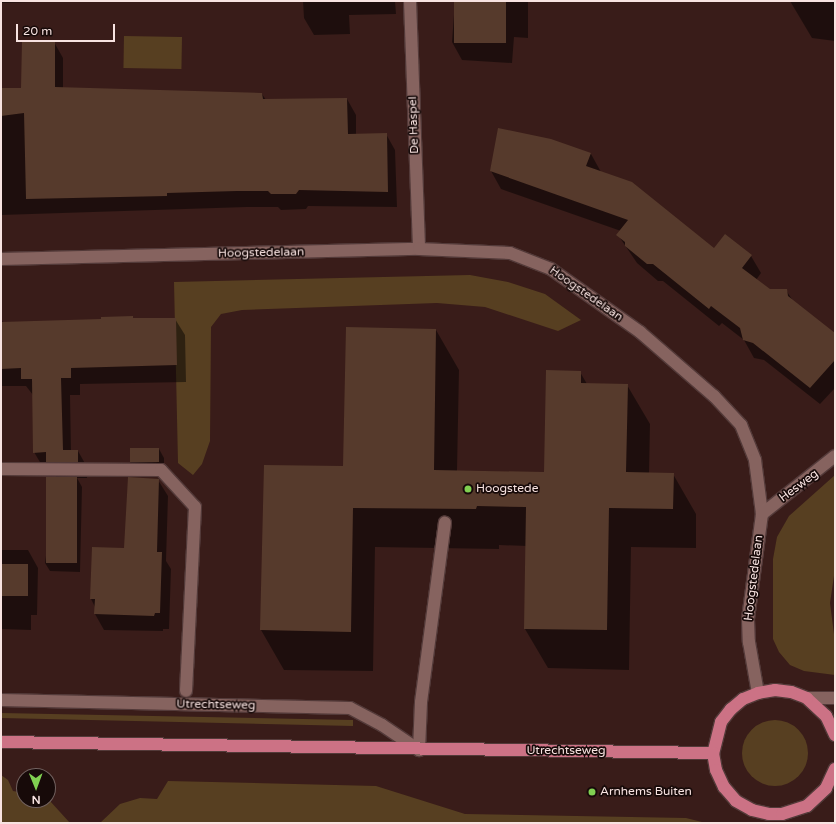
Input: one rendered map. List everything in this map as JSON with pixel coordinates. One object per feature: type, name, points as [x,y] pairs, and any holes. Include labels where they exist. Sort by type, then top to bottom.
[{"type":"main road","points":[[834,730],[826,716],[807,698],[780,691],[758,693],[743,699],[721,722],[715,737],[713,753],[716,770],[724,787],[736,801],[769,819],[807,806],[826,788],[835,769]]},
{"type":"main road","name":"Utrechtseweg","points":[[1,742],[419,750],[713,753]]},
{"type":"street","name":"De Haspel","points":[[410,1],[419,249]]},
{"type":"street","name":"Hoogstedelaan","points":[[1,259],[419,249],[510,253],[551,269],[640,332],[714,396],[740,425],[755,460],[762,514],[748,620],[749,642],[758,693]]},
{"type":"street","name":"Hesweg","points":[[762,514],[835,456]]},
{"type":"street","points":[[1,469],[161,470],[195,507],[186,691]]},
{"type":"street","points":[[419,750],[421,702],[445,523]]},
{"type":"street","points":[[807,698],[835,698]]},
{"type":"street","name":"Utrechtseweg","points":[[1,700],[350,708],[382,725],[419,750]]},
{"type":"shaded area","points":[[124,36],[182,37],[181,69],[123,68]]},
{"type":"shaded area","points":[[470,275],[508,282],[545,294],[581,320],[558,331],[485,307],[437,303],[242,310],[221,314],[211,327],[210,441],[202,464],[193,475],[178,463],[174,282]]},
{"type":"shaded area","points":[[835,475],[835,569],[830,603],[835,642],[835,675],[804,671],[790,665],[779,652],[773,639],[773,559],[777,537],[789,516]]},
{"type":"shaded area","points":[[1,713],[353,720],[353,726],[1,718]]},
{"type":"shaded area","points":[[775,720],[787,723],[798,730],[805,741],[808,753],[805,765],[798,776],[787,783],[775,786],[763,783],[752,776],[745,765],[742,753],[745,741],[752,730],[763,723]]},
{"type":"shaded area","points":[[1,775],[8,780],[13,791],[16,792],[16,808],[56,808],[70,823],[1,823]]},
{"type":"shaded area","points":[[168,781],[376,786],[465,814],[686,818],[706,823],[100,823],[120,804],[140,798],[157,799]]},
{"type":"building","points":[[454,1],[506,1],[506,43],[454,43]]},
{"type":"building","points":[[22,41],[55,41],[55,87],[262,93],[263,99],[347,98],[348,134],[387,133],[388,192],[299,190],[296,194],[271,194],[268,191],[237,191],[167,193],[167,196],[26,199],[24,113],[1,116],[1,88],[21,88]]},
{"type":"building","points":[[498,128],[551,139],[591,153],[586,166],[632,182],[714,248],[725,234],[752,255],[742,268],[770,289],[787,289],[788,296],[835,333],[835,360],[810,388],[753,343],[743,340],[740,328],[711,306],[709,309],[653,264],[647,264],[625,246],[625,242],[616,235],[628,220],[490,171]]},
{"type":"building","points":[[133,316],[133,318],[176,318],[177,365],[71,368],[71,378],[61,378],[63,450],[78,450],[78,462],[46,462],[46,452],[33,453],[32,379],[21,379],[21,368],[1,369],[1,322],[101,319],[101,317]]},
{"type":"building","name":"Hoogstede","points":[[346,327],[436,329],[434,470],[544,472],[546,370],[581,371],[581,383],[628,384],[626,472],[674,473],[673,509],[609,508],[607,630],[524,629],[526,507],[477,506],[476,509],[353,508],[351,632],[260,630],[264,465],[343,466]]},
{"type":"building","points":[[130,448],[159,448],[159,462],[130,462]]},
{"type":"building","points":[[46,477],[77,477],[77,563],[46,563]]},
{"type":"building","points":[[128,477],[159,479],[157,552],[162,552],[160,613],[155,613],[154,616],[94,614],[95,599],[90,599],[92,547],[124,548]]},
{"type":"building","points":[[1,564],[28,564],[28,596],[1,596]]},
{"type":"place","name":"Hoogstede","points":[[468,489]]},
{"type":"place","name":"Arnhems Buiten","points":[[592,792]]}]
